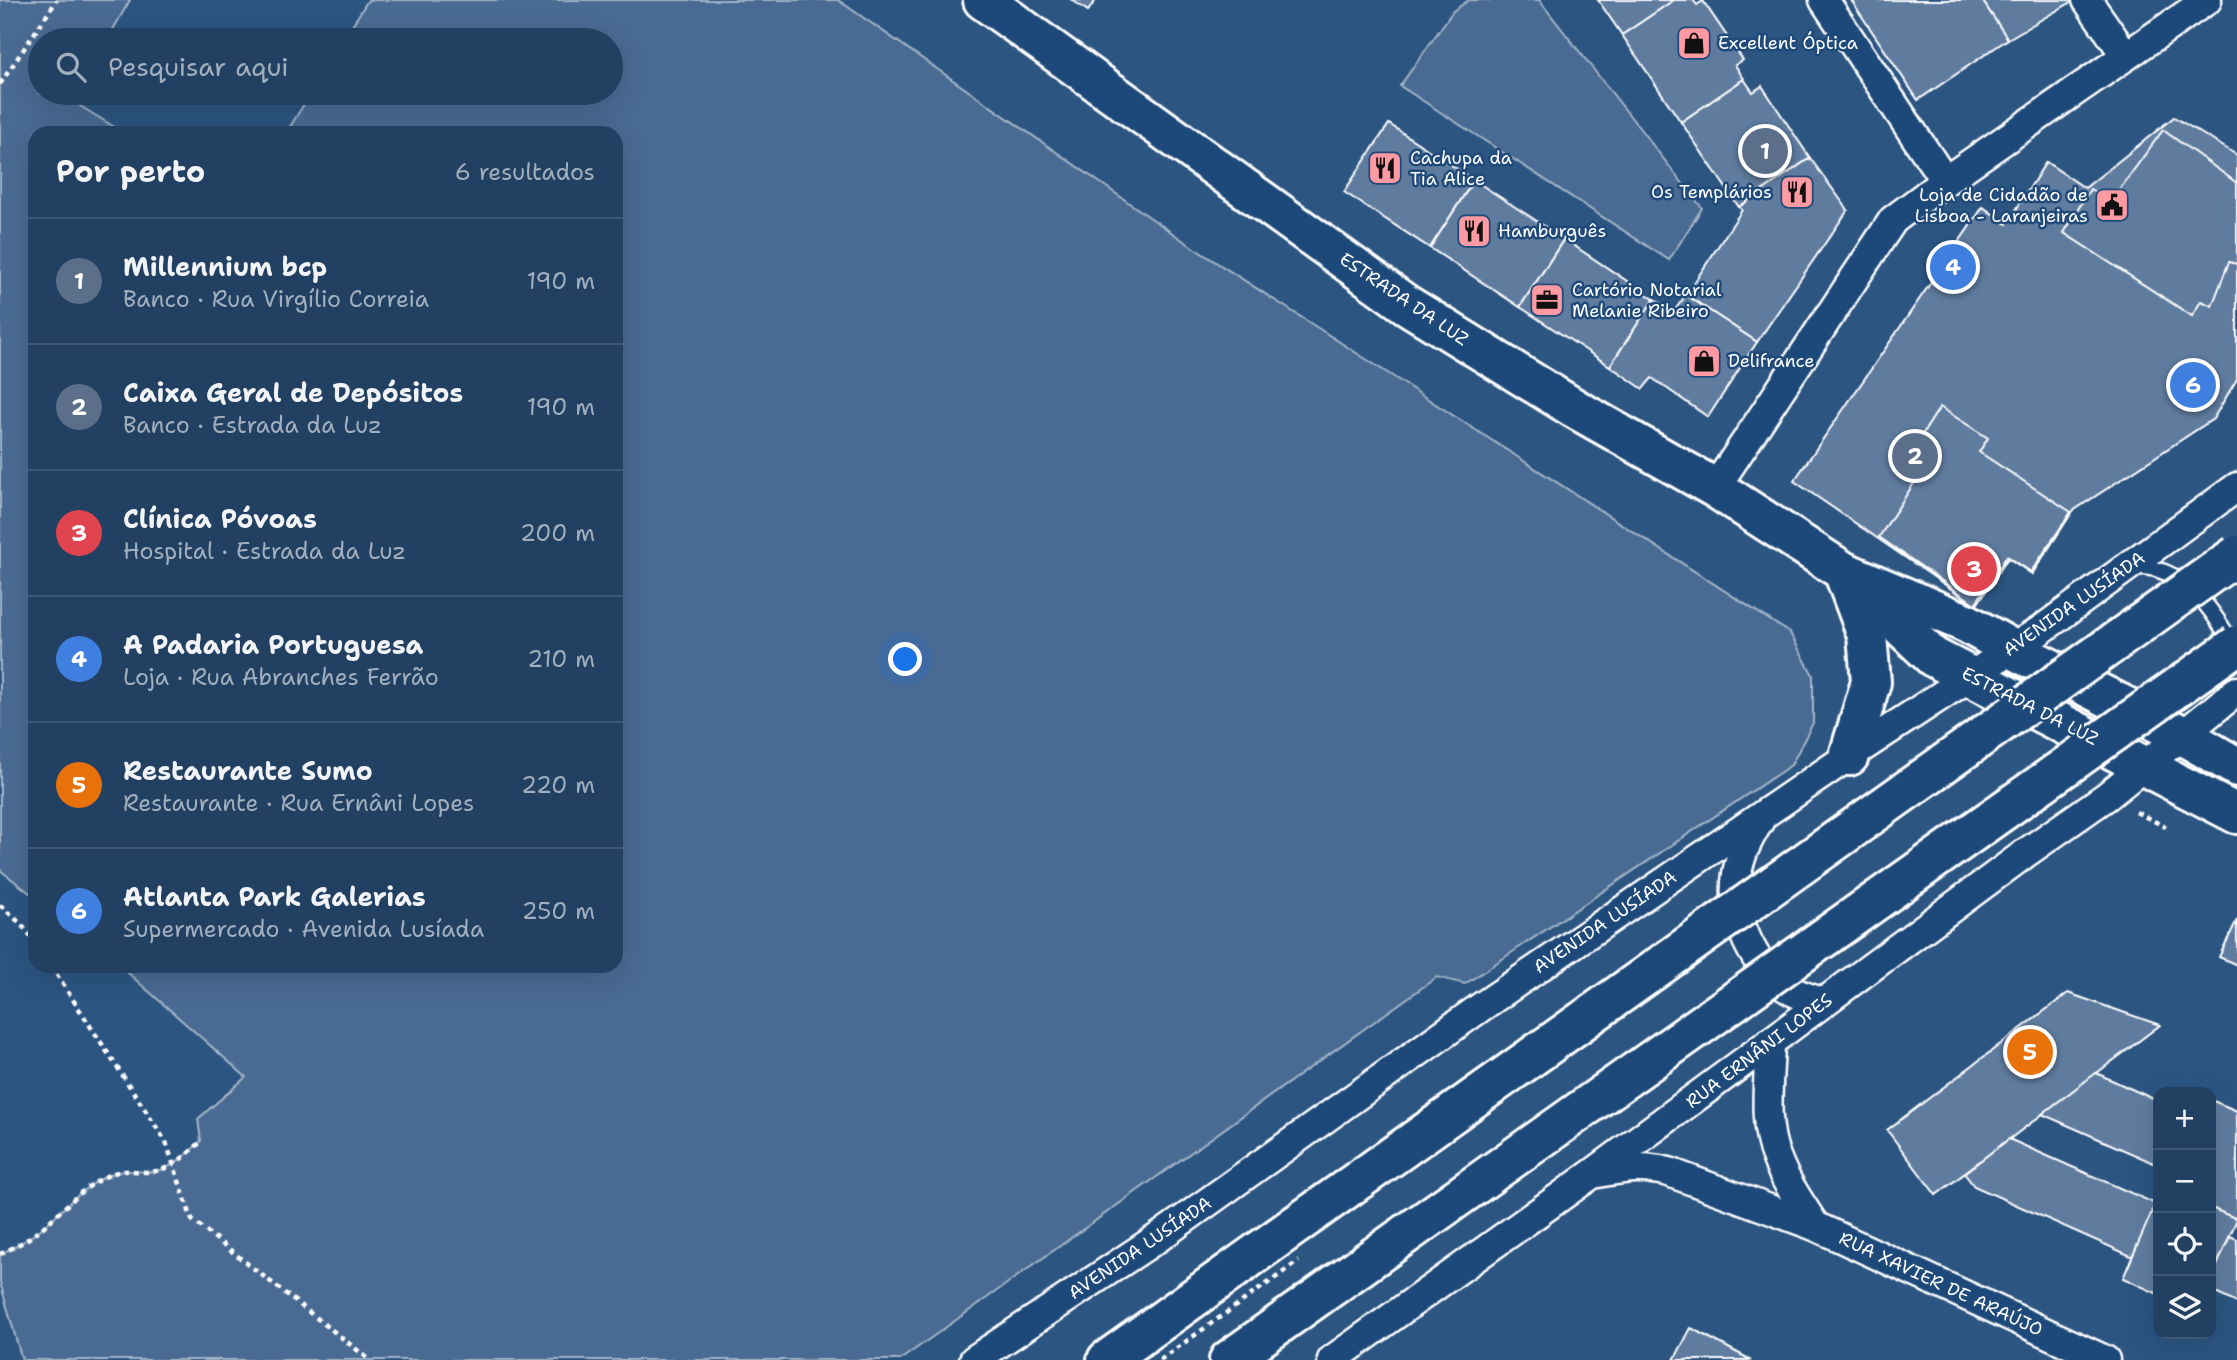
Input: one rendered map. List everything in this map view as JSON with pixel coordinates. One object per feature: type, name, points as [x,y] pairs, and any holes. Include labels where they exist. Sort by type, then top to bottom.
[{"type":"main road","name":"ESTRADA DA LUZ","points":[[983,0],[1407,305],[1574,408],[1715,488],[1843,571],[1968,624],[2237,767]]},
{"type":"main road","points":[[1097,1360],[1120,1351],[2237,555]]},
{"type":"main road","name":"ESTRADA DA LUZ","points":[[1843,571],[1933,657],[2237,814]]},
{"type":"main road","points":[[1843,571],[1867,635],[1871,682],[1849,756]]},
{"type":"main road","points":[[1229,1360],[2237,645]]},
{"type":"street","points":[[1824,0],[1945,181]]},
{"type":"street","points":[[2087,0],[2126,56]]},
{"type":"street","points":[[1715,488],[1893,220],[1945,181],[2207,0]]},
{"type":"street","name":"AVENIDA LUSÍADA","points":[[974,1360],[1159,1237],[1481,1007],[1849,756],[2012,649],[2237,486]]},
{"type":"street","points":[[2182,736],[2237,691]]},
{"type":"street","name":"RUA ERNÂNI LOPES","points":[[1332,1360],[1770,1044],[2016,860],[2107,796],[2182,736]]},
{"type":"street","points":[[1764,814],[1745,843],[1736,875],[1737,909],[1747,941],[1766,969],[1791,990],[1823,1003]]},
{"type":"street","points":[[1770,1044],[1768,1113],[1776,1157],[1815,1226]]},
{"type":"street","name":"RUA XAVIER DE ARAÚJO","points":[[1592,1174],[1624,1168],[1658,1169],[1815,1226],[2105,1360]]},
{"type":"lane","points":[[2131,565],[2160,570],[2181,580],[2198,594],[2237,651]]},
{"type":"path","points":[[38,28],[57,0]]},
{"type":"path","points":[[0,84],[28,43]]},
{"type":"path","points":[[0,905],[28,933]]},
{"type":"path","points":[[56,973],[166,1142],[192,1220],[370,1360]]},
{"type":"path","points":[[0,1254],[36,1233],[93,1183],[112,1173],[132,1170],[149,1172],[173,1166],[202,1141]]},
{"type":"shaded area","points":[[0,0],[130,0],[114,28],[28,28],[28,105],[78,105],[113,126],[28,126],[28,892],[0,870]]},
{"type":"shaded area","points":[[368,0],[838,0],[1194,248],[1790,633],[1813,675],[1813,723],[1791,765],[1465,984],[1437,977],[900,1360],[22,1360],[0,1282],[0,1254],[33,1235],[80,1193],[99,1180],[118,1172],[155,1171],[176,1162],[201,1141],[198,1119],[246,1077],[128,973],[623,973],[623,126],[290,126],[304,105],[623,105],[623,28],[350,28]]},
{"type":"shaded area","points":[[1469,0],[1539,0],[1702,208],[1669,260],[1400,86],[1453,11]]},
{"type":"building","points":[[1072,0],[1096,0],[1088,11]]},
{"type":"building","points":[[1598,0],[1674,0],[1622,35]]},
{"type":"building","points":[[1674,0],[1693,0],[1697,5],[1703,1],[1743,60],[1735,65],[1744,79],[1681,122],[1622,35]]},
{"type":"building","points":[[1851,0],[1982,0],[2008,39],[1918,100]]},
{"type":"building","points":[[1982,0],[2075,0],[2008,39]]},
{"type":"building","points":[[1744,79],[1753,92],[1762,86],[1810,158],[1739,207],[1681,122]]},
{"type":"building","points":[[2174,117],[2237,155],[2237,379],[2213,419],[2073,511],[2032,574],[2008,558],[1976,606],[1794,481],[1983,207],[2007,224],[2046,162],[2085,188]]},
{"type":"building","points":[[1389,124],[1474,180],[1430,248],[1344,192]]},
{"type":"building","points":[[2163,130],[2237,183],[2237,264],[2229,262],[2212,306],[2201,301],[2192,316],[2064,233],[2090,189],[2111,201]]},
{"type":"building","points":[[1810,158],[1848,210],[1757,342],[1686,295],[1742,210],[1739,207]]},
{"type":"building","points":[[1474,180],[1564,239],[1520,307],[1430,248]]},
{"type":"building","points":[[1564,239],[1654,299],[1610,366],[1520,307]]},
{"type":"building","points":[[1686,295],[1757,342],[1708,417],[1652,378],[1643,389],[1610,366],[1654,299],[1674,311]]},
{"type":"building","points":[[1940,407],[1988,438],[1979,452],[2071,512],[2031,572],[2007,556],[1975,604],[1879,537],[1927,463],[1911,452]]},
{"type":"building","points":[[2237,920],[2237,965],[2219,957]]},
{"type":"building","points":[[2068,993],[2160,1025],[1936,1195],[1887,1130]]},
{"type":"building","points":[[2096,1073],[2153,1099],[2153,1163],[2042,1114]]},
{"type":"building","points":[[2216,1102],[2237,1111],[2237,1219],[2216,1210]]},
{"type":"building","points":[[2009,1139],[2153,1203],[2153,1211],[2133,1257],[1974,1186],[1964,1173]]},
{"type":"building","points":[[2153,1209],[2153,1292],[2123,1278]]},
{"type":"building","points":[[2216,1210],[2237,1219],[2216,1267]]},
{"type":"building","points":[[2230,1236],[2237,1239],[2237,1303],[2216,1293],[2216,1268]]},
{"type":"building","points":[[1691,1328],[1751,1360],[1674,1360]]},
{"type":"place","name":"Excellent Óptica","points":[[1694,43]]},
{"type":"place","name":"Millennium bcp","points":[[1765,151]]},
{"type":"place","name":"Cachupa da Tia Alice","points":[[1385,168]]},
{"type":"place","name":"Os Templários","points":[[1797,192]]},
{"type":"place","name":"Loja de Cidadão de Lisboa - Laranjeiras","points":[[2112,205]]},
{"type":"place","name":"Hamburguês","points":[[1474,231]]},
{"type":"place","name":"A Padaria Portuguesa","points":[[1953,267]]},
{"type":"place","name":"Cartório Notarial Melanie Ribeiro","points":[[1547,300]]},
{"type":"place","name":"Delifrance","points":[[1704,361]]},
{"type":"place","name":"Atlanta Park Galerias","points":[[2193,385]]},
{"type":"place","name":"Caixa Geral de Depósitos","points":[[1915,456]]},
{"type":"place","name":"Clínica Póvoas","points":[[1974,569]]},
{"type":"place","name":"Restaurante Sumo","points":[[2030,1052]]}]
